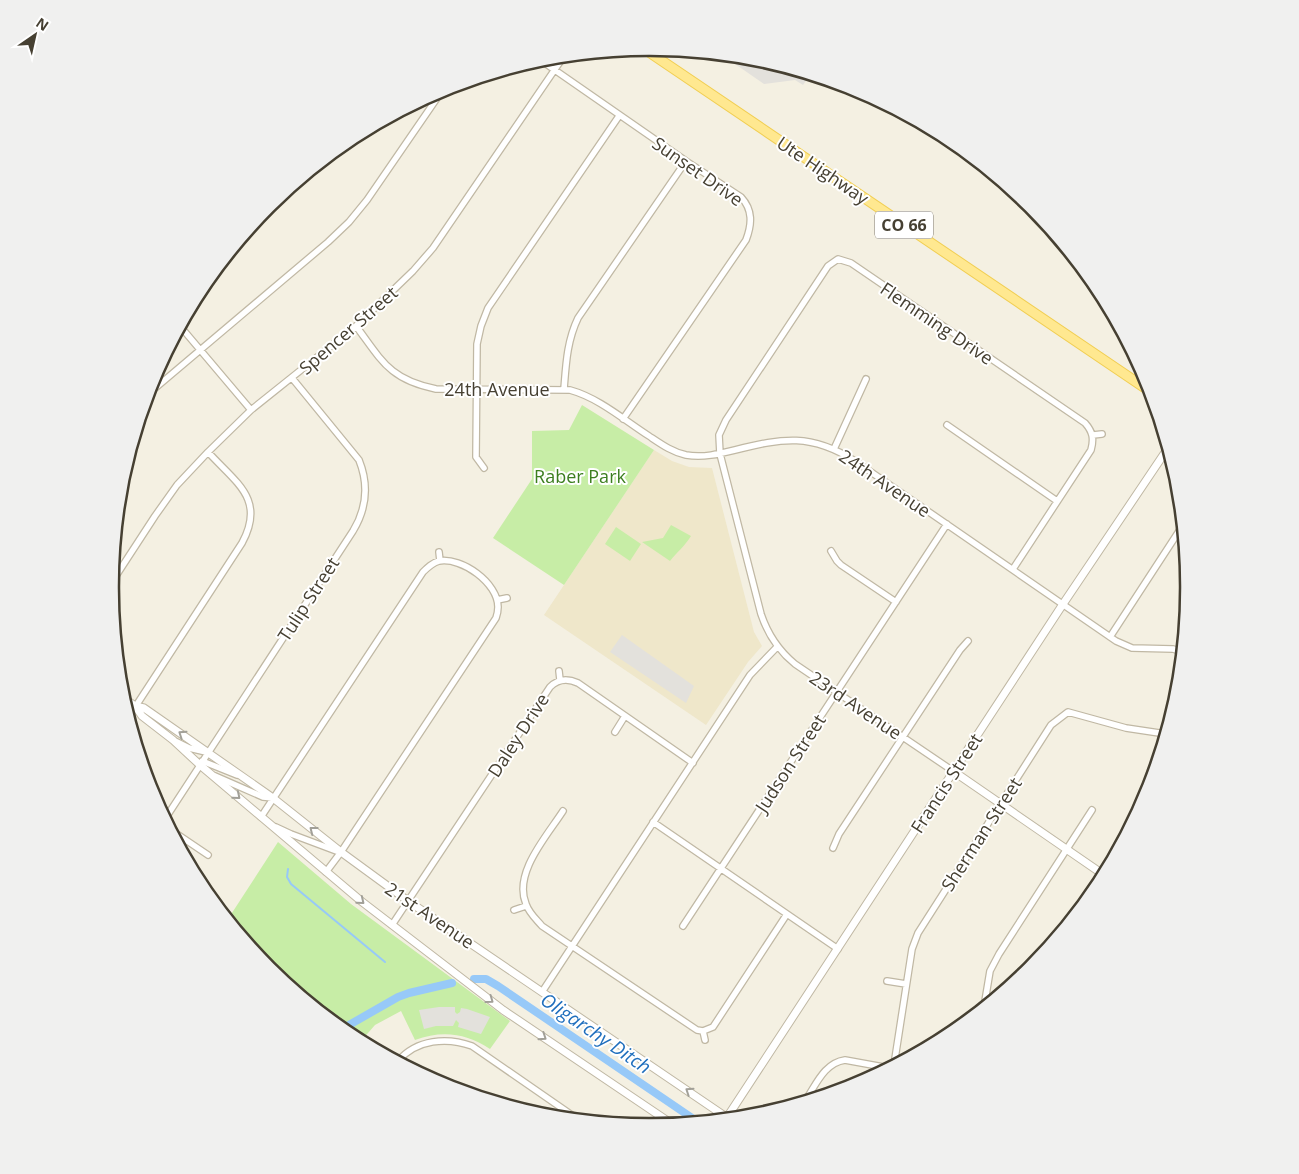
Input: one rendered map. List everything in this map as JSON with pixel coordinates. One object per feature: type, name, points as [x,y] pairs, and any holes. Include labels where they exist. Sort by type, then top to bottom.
[{"type":"main road","name":"Ute Highway","points":[[655,56],[1140,385]]},
{"type":"street","name":"Spencer Street","points":[[119,570],[177,485],[208,452],[251,410],[356,326],[413,271],[433,248],[559,64]]},
{"type":"street","name":"Sunset Drive","points":[[548,66],[619,116],[741,197],[747,204],[750,212],[750,230],[746,240],[623,419]]},
{"type":"street","points":[[159,385],[328,242],[349,222],[368,200],[434,102]]},
{"type":"street","points":[[484,468],[476,457],[477,344],[481,326],[488,308],[619,116]]},
{"type":"street","points":[[564,389],[568,347],[578,318],[686,161]]},
{"type":"street","points":[[720,454],[719,435],[726,420],[828,266],[838,259],[836,252]]},
{"type":"street","name":"Flemming Drive","points":[[838,259],[851,264],[1086,423],[1093,435]]},
{"type":"street","name":"24th Avenue","points":[[356,326],[389,370],[418,386],[436,389],[477,390],[564,389],[583,393],[674,451],[697,456],[720,454],[769,441],[781,440],[810,442],[834,449],[947,524],[1110,637],[1132,648],[1177,650]]},
{"type":"street","points":[[185,332],[251,410]]},
{"type":"street","name":"Tulip Street","points":[[169,813],[353,531],[365,505],[366,483],[359,460],[292,378]]},
{"type":"street","points":[[834,449],[866,379]]},
{"type":"street","points":[[947,425],[1057,501]]},
{"type":"street","points":[[1013,569],[1091,450],[1093,435],[1102,434]]},
{"type":"street","points":[[133,709],[242,544],[251,522],[250,502],[245,492],[208,452]]},
{"type":"street","name":"23rd Avenue","points":[[720,454],[761,614],[771,638],[778,647],[795,664],[1098,871]]},
{"type":"street","name":"Francis Street","points":[[731,1111],[953,771],[1163,455]]},
{"type":"street","name":"Judson Street","points":[[683,926],[947,524]]},
{"type":"street","points":[[1110,637],[1177,534]]},
{"type":"street","points":[[831,551],[836,561],[896,602]]},
{"type":"street","points":[[439,552],[440,561]]},
{"type":"street","points":[[261,817],[423,572],[430,564],[440,561],[460,564],[475,572],[488,583],[497,600],[496,618],[326,872]]},
{"type":"street","points":[[497,600],[507,598]]},
{"type":"street","points":[[834,848],[839,834],[960,650],[968,641]]},
{"type":"street","points":[[542,992],[750,675],[778,647]]},
{"type":"street","points":[[559,671],[560,680]]},
{"type":"street","name":"Daley Drive","points":[[392,925],[550,687],[560,680],[572,680],[578,683],[693,762]]},
{"type":"street","name":"21st Avenue","points":[[132,704],[142,716],[201,763],[261,817],[392,925],[503,1010],[663,1118]]},
{"type":"street","name":"21st Avenue","points":[[135,706],[144,708],[208,752],[408,901],[720,1113]]},
{"type":"street","name":"Sherman Street","points":[[895,1057],[912,949],[918,933],[1051,725],[1068,712],[1126,728],[1159,733]]},
{"type":"street","points":[[615,732],[625,716]]},
{"type":"street","points":[[173,740],[189,748],[208,752]]},
{"type":"street","points":[[201,763],[241,776]]},
{"type":"street","points":[[211,774],[263,797],[272,798]]},
{"type":"street","points":[[985,998],[988,980],[994,962],[1092,810]]},
{"type":"street","points":[[563,811],[530,862],[523,882],[522,894],[526,906],[542,926],[696,1030],[703,1031],[713,1027],[787,914]]},
{"type":"street","points":[[268,822],[291,834],[341,852]]},
{"type":"street","points":[[653,822],[838,949]]},
{"type":"street","points":[[182,837],[208,855]]},
{"type":"street","points":[[514,910],[526,906]]},
{"type":"street","points":[[887,981],[906,984]]},
{"type":"street","points":[[703,1031],[705,1040]]},
{"type":"street","points":[[403,1057],[422,1045],[434,1041],[453,1041],[472,1046],[566,1111]]},
{"type":"street","points":[[811,1093],[828,1068],[838,1062],[845,1060],[878,1066]]},
{"type":"shaded area","points":[[734,63],[753,66],[807,80],[803,85],[795,80],[764,84]]},
{"type":"shaded area","points":[[654,450],[672,461],[689,467],[712,468],[754,632],[762,646],[748,662],[706,725],[544,615]]},
{"type":"shaded area","points":[[622,635],[694,686],[686,703],[610,652]]},
{"type":"shaded area","points":[[455,1007],[457,1014],[461,1008],[467,1009],[490,1017],[481,1034],[458,1027],[459,1023],[456,1020],[453,1026],[436,1026],[424,1029],[419,1010]]},
{"type":"green space","name":"Raber Park","points":[[582,405],[654,450],[564,585],[493,538],[532,479],[532,431],[569,430]]},
{"type":"green space","points":[[671,525],[691,536],[670,561],[642,542],[663,538]]},
{"type":"green space","points":[[616,527],[641,544],[630,561],[605,544]]},
{"type":"green space","points":[[278,842],[351,904],[510,1021],[490,1049],[463,1036],[444,1034],[415,1040],[401,1011],[375,1025],[366,1035],[326,1008],[300,986],[250,937],[231,914]]},
{"type":"waterway","name":"Oligarchy Ditch","points":[[288,869],[287,877],[291,884],[385,962]]},
{"type":"waterway","name":"Oligarchy Ditch","points":[[474,979],[486,979],[498,986],[690,1116]]},
{"type":"waterway","name":"Oligarchy Ditch","points":[[350,1024],[398,997],[452,983]]}]
